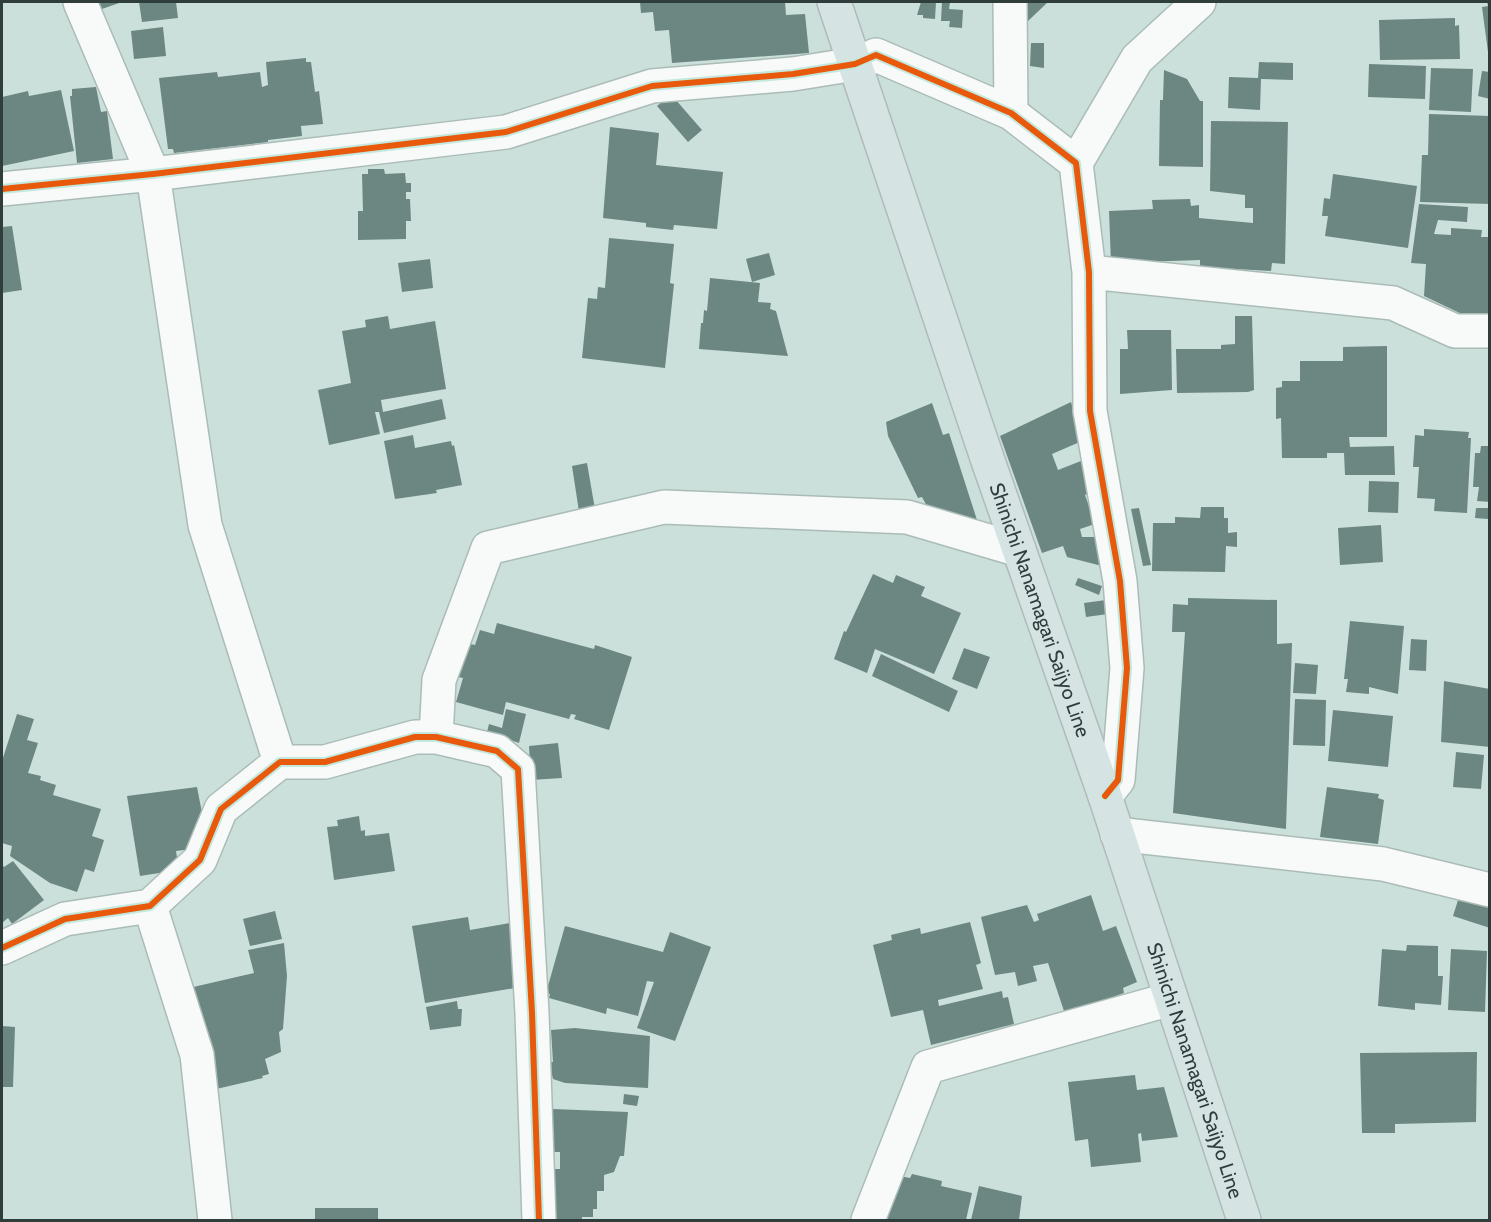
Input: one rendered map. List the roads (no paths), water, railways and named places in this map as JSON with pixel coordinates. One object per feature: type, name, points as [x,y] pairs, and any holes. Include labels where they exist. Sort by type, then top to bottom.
[{"type":"main road","name":"Shinichi Nanamagari Saijyo Line","points":[[834,2],[1019,550],[1105,796],[1244,1221]]},
{"type":"street","points":[[80,2],[153,174],[205,525],[280,762]]},
{"type":"street","points":[[1010,2],[1011,113]]},
{"type":"street","points":[[1105,796],[1119,780],[1127,668],[1120,581],[1090,411],[1089,272],[1076,163],[1137,59],[1198,2]]},
{"type":"street","points":[[2,189],[153,174],[506,132],[652,86],[793,74],[855,64],[876,55],[1011,113],[1076,163]]},
{"type":"street","points":[[1089,272],[1393,303],[1455,331],[1490,331]]},
{"type":"street","points":[[436,737],[439,680],[488,548],[664,507],[907,517],[1019,550]]},
{"type":"street","points":[[2,948],[65,919],[150,906],[200,860],[221,809],[280,762],[325,762],[415,737],[436,737],[497,751],[518,769],[532,1013],[539,1221]]},
{"type":"street","points":[[1117,834],[1383,864],[1490,890]]},
{"type":"street","points":[[150,906],[197,1055],[215,1221]]},
{"type":"street","points":[[868,1221],[927,1067],[1171,999]]}]
